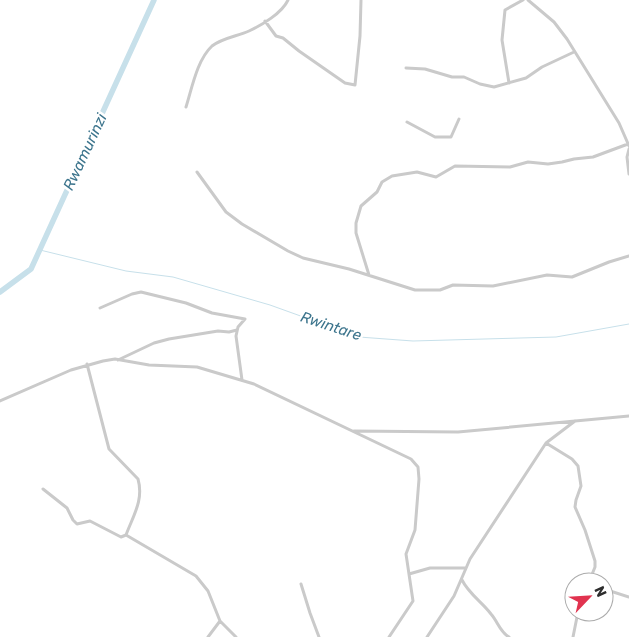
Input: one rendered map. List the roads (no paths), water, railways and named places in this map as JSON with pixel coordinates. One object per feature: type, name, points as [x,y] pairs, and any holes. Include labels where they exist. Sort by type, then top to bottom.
[{"type":"street","points":[[186,106],[198,70],[204,57],[213,45],[250,30],[265,21],[286,5],[288,0]]},
{"type":"street","points":[[265,21],[276,36],[283,38],[345,82],[355,85],[360,36],[360,0]]},
{"type":"street","points":[[509,82],[502,40],[505,10],[523,0]]},
{"type":"street","points":[[528,0],[554,22],[567,39],[618,123],[629,146],[627,156],[629,174]]},
{"type":"street","points":[[406,68],[425,69],[452,77],[464,77],[494,87],[531,76],[542,67],[574,52]]},
{"type":"street","points":[[407,122],[435,137],[451,137],[460,119]]},
{"type":"street","points":[[369,275],[357,241],[356,223],[360,206],[375,195],[382,182],[388,178],[417,172],[430,177],[436,177],[456,166],[510,167],[528,162],[548,164],[593,157],[629,146]]},
{"type":"street","points":[[197,172],[226,212],[279,246],[303,258],[369,275],[414,290],[440,290],[453,285],[493,286],[543,276],[572,276],[629,256]]},
{"type":"street","points":[[100,308],[141,292],[186,303],[212,313],[245,319],[237,330],[236,336],[242,380]]},
{"type":"street","points":[[118,360],[154,343],[169,339],[218,331],[229,332],[237,330]]},
{"type":"street","points":[[0,402],[31,389],[57,375],[103,360],[197,367],[262,388],[406,456],[418,467],[419,479],[416,521],[406,554],[413,601],[390,637]]},
{"type":"street","points":[[42,489],[66,508],[77,524],[90,521],[123,537],[138,508],[140,485],[138,479],[109,449],[87,364]]},
{"type":"street","points":[[353,431],[458,432],[629,416]]},
{"type":"street","points":[[427,637],[454,596],[466,568],[483,537],[546,443],[575,421]]},
{"type":"street","points":[[546,443],[572,459],[578,466],[581,486],[575,507],[595,561],[593,572]]},
{"type":"street","points":[[126,534],[172,564],[196,576],[208,592],[220,621],[236,637]]},
{"type":"street","points":[[409,574],[430,568],[466,568]]},
{"type":"street","points":[[462,579],[470,593],[492,615],[501,630],[509,637]]},
{"type":"street","points":[[301,584],[319,637]]},
{"type":"street","points":[[614,592],[629,597]]},
{"type":"street","points":[[208,637],[220,621]]},
{"type":"street","points":[[573,637],[576,622]]},
{"type":"waterway","name":"Rwamurinzi","points":[[0,292],[31,269],[154,0]]},
{"type":"waterway","name":"Rwintare","points":[[40,250],[126,271],[173,277],[270,305],[359,337],[413,341],[556,337],[629,324]]}]
